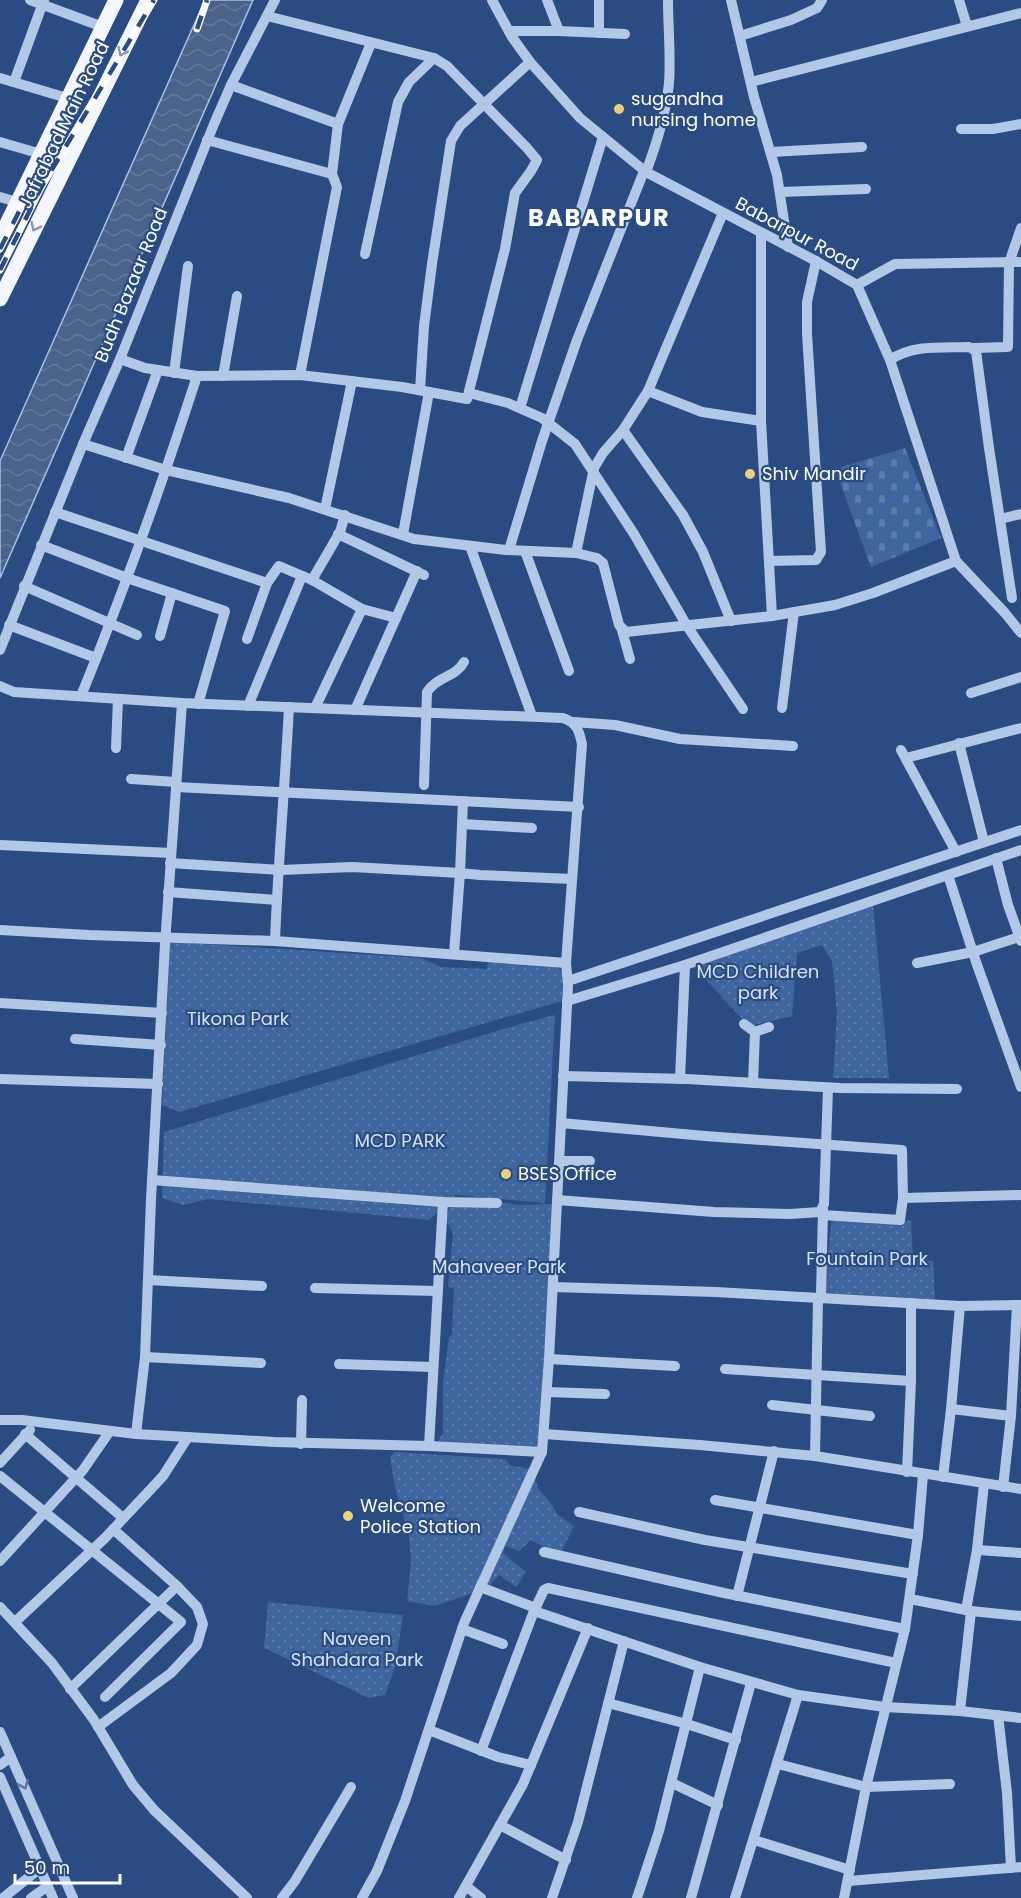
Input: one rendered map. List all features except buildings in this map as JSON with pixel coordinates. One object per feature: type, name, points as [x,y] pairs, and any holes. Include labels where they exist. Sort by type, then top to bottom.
[{"type":"main road","name":"Jafrabad Main Road","points":[[0,238],[116,0]]},
{"type":"main road","name":"Jafrabad Main Road","points":[[0,299],[148,0]]},
{"type":"street","points":[[30,0],[43,2],[103,27]]},
{"type":"street","name":"Budh Bazaar Road","points":[[0,650],[24,586],[82,444],[120,359],[207,140],[231,85],[275,0]]},
{"type":"street","name":"Babarpur Road","points":[[492,0],[509,32],[530,62],[580,118],[645,172],[816,261],[857,285],[890,360],[956,561],[1021,633]]},
{"type":"street","points":[[548,0],[559,32]]},
{"type":"street","points":[[598,33],[599,0]]},
{"type":"street","points":[[509,550],[577,340],[656,144],[666,106],[669,67],[668,0]]},
{"type":"street","points":[[731,0],[771,152],[780,192],[788,247]]},
{"type":"street","points":[[740,36],[791,20],[818,8],[822,0]]},
{"type":"street","points":[[959,0],[967,26]]},
{"type":"street","points":[[14,82],[43,2]]},
{"type":"street","points":[[751,82],[1021,13]]},
{"type":"street","points":[[120,359],[158,370],[197,376],[300,375],[424,391],[467,399],[505,249],[515,193],[537,160],[447,66],[434,58],[267,16]]},
{"type":"street","points":[[509,32],[624,34]]},
{"type":"street","points":[[300,375],[337,187],[332,174],[338,124],[371,43]]},
{"type":"street","points":[[365,254],[398,102],[404,88],[434,58]]},
{"type":"street","points":[[403,534],[424,391],[424,326],[449,150],[455,133],[483,104],[530,62]]},
{"type":"street","points":[[0,78],[67,98]]},
{"type":"street","points":[[231,85],[338,124]]},
{"type":"street","points":[[961,129],[993,129],[1021,124]]},
{"type":"street","points":[[520,408],[603,137]]},
{"type":"street","points":[[207,140],[332,174]]},
{"type":"street","points":[[0,142],[41,154]]},
{"type":"street","points":[[771,152],[862,147]]},
{"type":"street","points":[[780,192],[866,189]]},
{"type":"street","points":[[0,197],[17,202]]},
{"type":"street","points":[[576,553],[597,460],[623,430],[648,391],[723,213]]},
{"type":"street","points":[[890,360],[909,350],[919,348],[1008,347],[1009,263],[1021,228]]},
{"type":"street","points":[[761,233],[761,421],[772,616]]},
{"type":"street","points":[[769,561],[816,560],[821,552],[807,334],[807,302],[816,261]]},
{"type":"street","points":[[857,285],[895,264],[1021,262]]},
{"type":"street","points":[[174,373],[188,266]]},
{"type":"street","points":[[223,376],[237,296]]},
{"type":"street","points":[[973,348],[978,355],[1000,519],[1017,598],[996,604]]},
{"type":"street","points":[[126,458],[158,370]]},
{"type":"street","points":[[81,696],[111,623],[197,376]]},
{"type":"street","points":[[325,509],[352,381]]},
{"type":"street","points":[[648,391],[702,412],[761,421]]},
{"type":"street","points":[[469,393],[520,408],[549,422],[575,444],[634,534],[687,626],[743,710]]},
{"type":"street","points":[[623,430],[683,515],[704,552],[731,621]]},
{"type":"street","points":[[82,444],[166,470],[289,498],[414,539],[509,550],[576,553],[597,558],[603,564],[630,659]]},
{"type":"street","points":[[55,512],[267,583]]},
{"type":"street","points":[[1000,519],[1021,514]]},
{"type":"street","points":[[248,706],[307,578],[339,534],[345,515]]},
{"type":"street","points":[[339,534],[421,573],[396,618],[356,710]]},
{"type":"street","points":[[41,545],[127,578],[225,611],[198,704]]},
{"type":"street","points":[[470,546],[532,716]]},
{"type":"street","points":[[525,550],[569,671]]},
{"type":"street","points":[[621,627],[626,632],[687,626],[772,616],[835,605],[956,561]]},
{"type":"street","points":[[247,639],[267,583],[279,566],[307,578],[362,609],[396,618]]},
{"type":"street","points":[[24,586],[137,635]]},
{"type":"street","points":[[160,636],[172,593]]},
{"type":"street","points":[[315,708],[362,609]]},
{"type":"street","points":[[782,708],[794,612]]},
{"type":"street","points":[[9,624],[96,658]]},
{"type":"street","points":[[424,785],[428,692],[431,686],[451,675],[464,662]]},
{"type":"street","points":[[971,693],[1021,677]]},
{"type":"street","points":[[0,686],[14,692],[198,704],[562,718],[573,722],[615,725],[680,739],[793,746]]},
{"type":"street","points":[[116,748],[118,699]]},
{"type":"street","points":[[136,1434],[145,1357],[165,937],[182,703]]},
{"type":"street","points":[[276,941],[278,870],[289,707]]},
{"type":"street","points":[[362,1898],[376,1871],[405,1801],[462,1629],[542,1452],[568,990],[566,963],[582,744],[579,730],[573,722]]},
{"type":"street","points":[[956,852],[904,754],[1021,728]]},
{"type":"street","points":[[959,743],[984,842]]},
{"type":"street","points":[[131,779],[176,785],[579,807]]},
{"type":"street","points":[[454,954],[463,801]]},
{"type":"street","points":[[462,824],[532,828]]},
{"type":"street","points":[[568,990],[1021,830]]},
{"type":"street","points":[[0,844],[171,858],[278,870],[352,867],[572,879]]},
{"type":"street","points":[[568,990],[685,965],[1021,850]]},
{"type":"street","points":[[917,963],[973,952],[1020,939],[1008,905],[996,858]]},
{"type":"street","points":[[948,875],[1021,1087]]},
{"type":"street","points":[[168,892],[277,900]]},
{"type":"street","points":[[0,930],[276,941],[566,963]]},
{"type":"street","points":[[680,1079],[685,965]]},
{"type":"street","points":[[0,1003],[162,1013]]},
{"type":"street","points":[[744,1024],[755,1032]]},
{"type":"street","points":[[755,1032],[769,1027]]},
{"type":"street","points":[[753,1083],[755,1032]]},
{"type":"street","points":[[75,1039],[160,1045]]},
{"type":"street","points":[[563,1077],[680,1079],[828,1088],[957,1089]]},
{"type":"street","points":[[0,1079],[158,1084]]},
{"type":"street","points":[[815,1456],[816,1375],[828,1088]]},
{"type":"street","points":[[557,1200],[736,1212],[790,1214],[823,1212],[900,1220],[903,1198],[902,1150],[561,1123]]},
{"type":"street","points":[[559,1161],[590,1161]]},
{"type":"street","points":[[152,1180],[443,1202],[497,1203]]},
{"type":"street","points":[[903,1198],[1021,1195]]},
{"type":"street","points":[[429,1446],[436,1291],[443,1202]]},
{"type":"street","points":[[148,1280],[262,1286]]},
{"type":"street","points":[[553,1287],[819,1296],[960,1306],[1019,1305],[1003,1487]]},
{"type":"street","points":[[315,1288],[436,1291]]},
{"type":"street","points":[[907,1472],[911,1381],[911,1303]]},
{"type":"street","points":[[943,1477],[960,1306]]},
{"type":"street","points":[[145,1357],[261,1363]]},
{"type":"street","points":[[549,1359],[675,1366]]},
{"type":"street","points":[[339,1364],[432,1367]]},
{"type":"street","points":[[725,1369],[911,1381]]},
{"type":"street","points":[[547,1392],[605,1394]]},
{"type":"street","points":[[302,1400],[302,1443]]},
{"type":"street","points":[[772,1405],[870,1416]]},
{"type":"street","points":[[951,1409],[1011,1416]]},
{"type":"street","points":[[0,1420],[136,1434],[542,1452]]},
{"type":"street","points":[[0,1463],[37,1422]]},
{"type":"street","points":[[0,1561],[76,1479],[110,1431]]},
{"type":"street","points":[[26,1434],[123,1518]]},
{"type":"street","points":[[544,1434],[774,1451],[1021,1489]]},
{"type":"street","points":[[15,1622],[92,1550],[163,1476],[188,1437]]},
{"type":"street","points":[[737,1596],[774,1451]]},
{"type":"street","points":[[844,1898],[866,1787],[905,1629],[918,1535],[923,1475]]},
{"type":"street","points":[[0,1476],[181,1622],[105,1697]]},
{"type":"street","points":[[960,1711],[984,1484]]},
{"type":"street","points":[[715,1500],[918,1535]]},
{"type":"street","points":[[579,1512],[705,1540],[913,1574]]},
{"type":"street","points":[[98,1726],[171,1673],[197,1645],[203,1624],[197,1607],[113,1529]]},
{"type":"street","points":[[977,1550],[1021,1553]]},
{"type":"street","points":[[543,1552],[737,1596],[905,1629]]},
{"type":"street","points":[[70,1689],[177,1586]]},
{"type":"street","points":[[480,1587],[535,1609],[700,1667],[798,1695],[885,1707],[960,1711],[1021,1718]]},
{"type":"street","points":[[481,1751],[535,1609],[544,1590],[550,1588],[896,1663]]},
{"type":"street","points":[[909,1599],[969,1610],[1021,1616]]},
{"type":"street","points":[[0,1607],[52,1664],[98,1726],[133,1785],[154,1810],[247,1898]]},
{"type":"street","points":[[459,1898],[531,1765],[588,1628]]},
{"type":"street","points":[[462,1629],[503,1644]]},
{"type":"street","points":[[552,1898],[578,1822],[624,1641]]},
{"type":"street","points":[[637,1898],[659,1831],[700,1667]]},
{"type":"street","points":[[691,1898],[751,1683]]},
{"type":"street","points":[[735,1898],[798,1695]]},
{"type":"street","points":[[608,1703],[736,1740]]},
{"type":"street","points":[[754,1840],[849,1875],[1016,1868],[998,1715]]},
{"type":"street","points":[[429,1730],[481,1751],[531,1765]]},
{"type":"street","points":[[0,1732],[73,1898]]},
{"type":"street","points":[[0,1765],[11,1757]]},
{"type":"street","points":[[778,1764],[866,1787],[950,1784]]},
{"type":"street","points":[[0,1777],[53,1898]]},
{"type":"street","points":[[672,1783],[718,1804]]},
{"type":"street","points":[[282,1898],[295,1881],[351,1787]]},
{"type":"street","points":[[500,1825],[566,1860]]},
{"type":"street","points":[[3,1898],[39,1869]]},
{"type":"street","points":[[31,1898],[48,1886]]},
{"type":"street","points":[[467,1887],[482,1898]]},
{"type":"green space","points":[[905,448],[941,538],[871,567],[835,469]]},
{"type":"green space","name":"MCD Children park","points":[[873,905],[889,1078],[833,1078],[837,1014],[832,961],[822,945],[797,953],[792,1016],[749,1026],[694,967]]},
{"type":"green space","name":"Tikona Park","points":[[170,942],[421,958],[441,967],[487,969],[488,961],[554,962],[562,973],[562,1001],[179,1112],[162,1105]]},
{"type":"green space","name":"MCD PARK","points":[[555,1015],[545,1203],[456,1195],[429,1220],[208,1199],[183,1205],[162,1198],[164,1132]]},
{"type":"green space","name":"Mahaveer Park","points":[[487,1201],[521,1205],[553,1204],[539,1451],[441,1446],[438,1441],[443,1433],[443,1383],[449,1337],[452,1335],[454,1288],[448,1287],[453,1233],[446,1221],[450,1204]]},
{"type":"green space","name":"Fountain Park","points":[[832,1220],[911,1221],[913,1260],[933,1261],[935,1300],[818,1296],[825,1274]]},
{"type":"green space","points":[[395,1452],[505,1459],[510,1465],[529,1469],[538,1488],[558,1515],[574,1526],[560,1555],[531,1540],[519,1551],[505,1546],[503,1553],[526,1572],[516,1587],[499,1575],[488,1588],[435,1606],[407,1601],[411,1563],[409,1536],[395,1487],[390,1457]]},
{"type":"green space","name":"Naveen Shahdara Park","points":[[268,1602],[403,1615],[395,1667],[385,1695],[369,1698],[264,1648]]},
{"type":"water","points":[[205,0],[253,0],[0,578],[0,461]]},
{"type":"railway","points":[[0,270],[42,186],[154,0]]},
{"type":"railway","points":[[197,29],[207,0]]},
{"type":"railway","points":[[0,249],[65,128]]},
{"type":"place","name":"sugandha nursing home","points":[[619,109]]},
{"type":"place","name":"Shiv Mandir","points":[[750,474]]},
{"type":"place","name":"BSES Office","points":[[506,1174]]},
{"type":"place","name":"Welcome Police Station","points":[[348,1516]]},
{"type":"district","name":"BABARPUR","points":[[599,218]]}]
